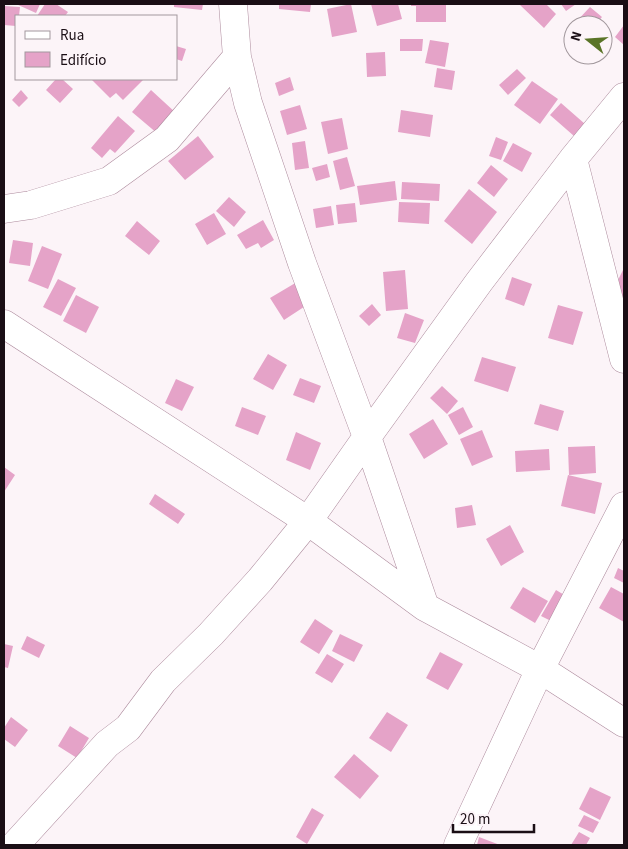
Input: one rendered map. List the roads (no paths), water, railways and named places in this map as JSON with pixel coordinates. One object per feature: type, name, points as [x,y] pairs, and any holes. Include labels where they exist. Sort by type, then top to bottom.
[{"type":"street","points":[[233,4],[237,57],[248,103],[299,253],[367,436],[425,607]]},
{"type":"street","points":[[4,209],[30,205],[108,181],[167,140],[237,57]]},
{"type":"street","points":[[15,845],[107,744],[128,728],[163,681],[217,627],[260,580],[308,521],[479,282],[573,158],[624,97]]},
{"type":"street","points":[[573,158],[624,358]]},
{"type":"street","points":[[4,324],[308,521],[425,607],[540,669],[624,723]]},
{"type":"street","points":[[458,845],[540,669],[624,506]]}]
